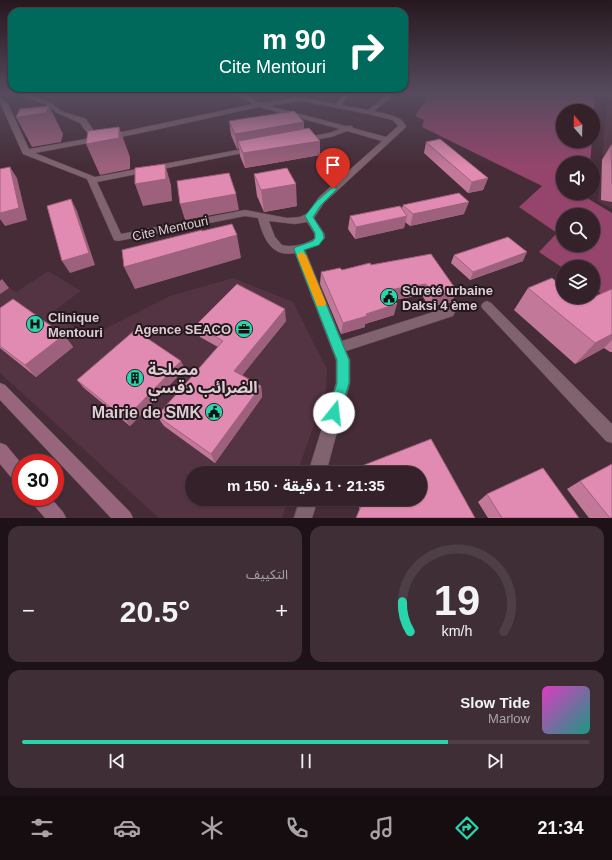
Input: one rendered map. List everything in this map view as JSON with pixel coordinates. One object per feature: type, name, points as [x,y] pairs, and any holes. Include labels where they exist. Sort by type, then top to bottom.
[{"type":"main road","points":[[0,390],[124,518]]},
{"type":"main road","points":[[0,451],[12,465]]},
{"type":"main road","points":[[46,506],[57,518]]},
{"type":"street","points":[[11,118],[26,152],[91,177],[92,180],[261,148]]},
{"type":"street","points":[[76,118],[84,121],[96,139]]},
{"type":"street","points":[[26,152],[196,118]]},
{"type":"street","points":[[312,118],[388,140]]},
{"type":"street","points":[[262,215],[273,243],[286,249],[299,249],[316,243],[320,238],[319,233],[309,216],[322,199],[402,127],[402,124],[392,118]]},
{"type":"street","points":[[292,142],[331,135],[349,128]]},
{"type":"street","name":"Cite Mentouri","points":[[92,180],[118,238],[235,214],[262,215],[289,222],[298,221],[309,216]]},
{"type":"street","points":[[299,249],[343,360],[343,383],[318,466]]},
{"type":"street","points":[[487,306],[612,435]]},
{"type":"street","points":[[339,348],[449,312]]},
{"type":"street","points":[[303,518],[307,506]]},
{"type":"shaded area","points":[[420,118],[556,118],[556,148],[591,148],[591,156],[556,156],[556,200],[590,200],[612,213],[612,301],[600,293],[600,260],[556,260],[556,263],[539,252],[556,234],[556,252],[600,252],[600,208],[556,208],[556,232],[519,207],[542,186],[422,127],[424,120]]},
{"type":"shaded area","points":[[606,118],[612,118],[612,209],[598,201],[600,200],[600,180]]},
{"type":"shaded area","points":[[48,271],[81,291],[51,313],[90,336],[87,338],[170,296],[233,278],[293,302],[327,369],[326,391],[299,466],[185,466],[185,506],[286,506],[282,518],[159,518],[0,373],[0,282],[16,292]]},
{"type":"building","points":[[247,118],[301,118],[304,122],[235,134],[229,121]]},
{"type":"building","points":[[119,127],[119,138],[86,144],[88,131]]},
{"type":"building","points":[[309,128],[320,141],[243,153],[238,141]]},
{"type":"building","points":[[440,139],[488,178],[472,182],[426,142]]},
{"type":"building","points":[[611,145],[612,145],[612,184]]},
{"type":"building","points":[[165,164],[166,179],[135,184],[135,168]]},
{"type":"building","points":[[10,167],[19,208],[0,213],[0,169]]},
{"type":"building","points":[[287,168],[296,184],[261,190],[254,174]]},
{"type":"building","points":[[229,173],[236,194],[180,204],[177,181]]},
{"type":"building","points":[[459,193],[469,202],[413,214],[403,205]]},
{"type":"building","points":[[71,199],[89,253],[62,261],[47,206]]},
{"type":"building","points":[[400,206],[407,216],[356,227],[350,216]]},
{"type":"building","points":[[232,224],[237,235],[124,267],[122,250]]},
{"type":"building","points":[[508,237],[527,252],[473,272],[454,255]]},
{"type":"building","points":[[431,254],[457,291],[433,296],[426,284],[388,290],[397,304],[366,314],[367,316],[343,323],[321,272],[340,268],[342,270],[370,263],[371,265]]},
{"type":"building","points":[[552,278],[556,281],[556,304],[600,304],[600,294],[612,289],[612,334],[595,343],[528,288]]},
{"type":"building","points":[[237,284],[285,309],[234,371],[261,386],[211,454],[157,416],[223,341],[196,325]]},
{"type":"building","name":"Clinique Mentouri","points":[[13,299],[64,335],[25,365],[0,346],[0,308]]},
{"type":"building","name":"مصلحة الضرائب دقسي","points":[[135,330],[181,361],[125,419],[77,380]]},
{"type":"building","points":[[431,439],[475,518],[356,518],[361,506],[427,506],[427,466],[362,466]]},
{"type":"building","points":[[612,464],[612,518],[610,518],[580,481]]},
{"type":"building","points":[[543,468],[579,518],[502,518],[487,494]]},
{"type":"slow traffic","points":[[301,255],[321,303]]},
{"type":"place","name":"Sûreté urbaine Daksi 4 ème","points":[[389,297]]},
{"type":"place","name":"Clinique Mentouri","points":[[35,324]]},
{"type":"place","name":"Agence SEACO","points":[[244,329]]},
{"type":"place","name":"مصلحة الضرائب دقسي","points":[[135,378]]},
{"type":"place","name":"Mairie de SMK","points":[[214,412]]},
{"type":"route","points":[[333,189],[318,203],[313,213],[309,216],[319,233],[320,238],[316,243],[299,249],[343,360],[343,383],[334,413]]}]
